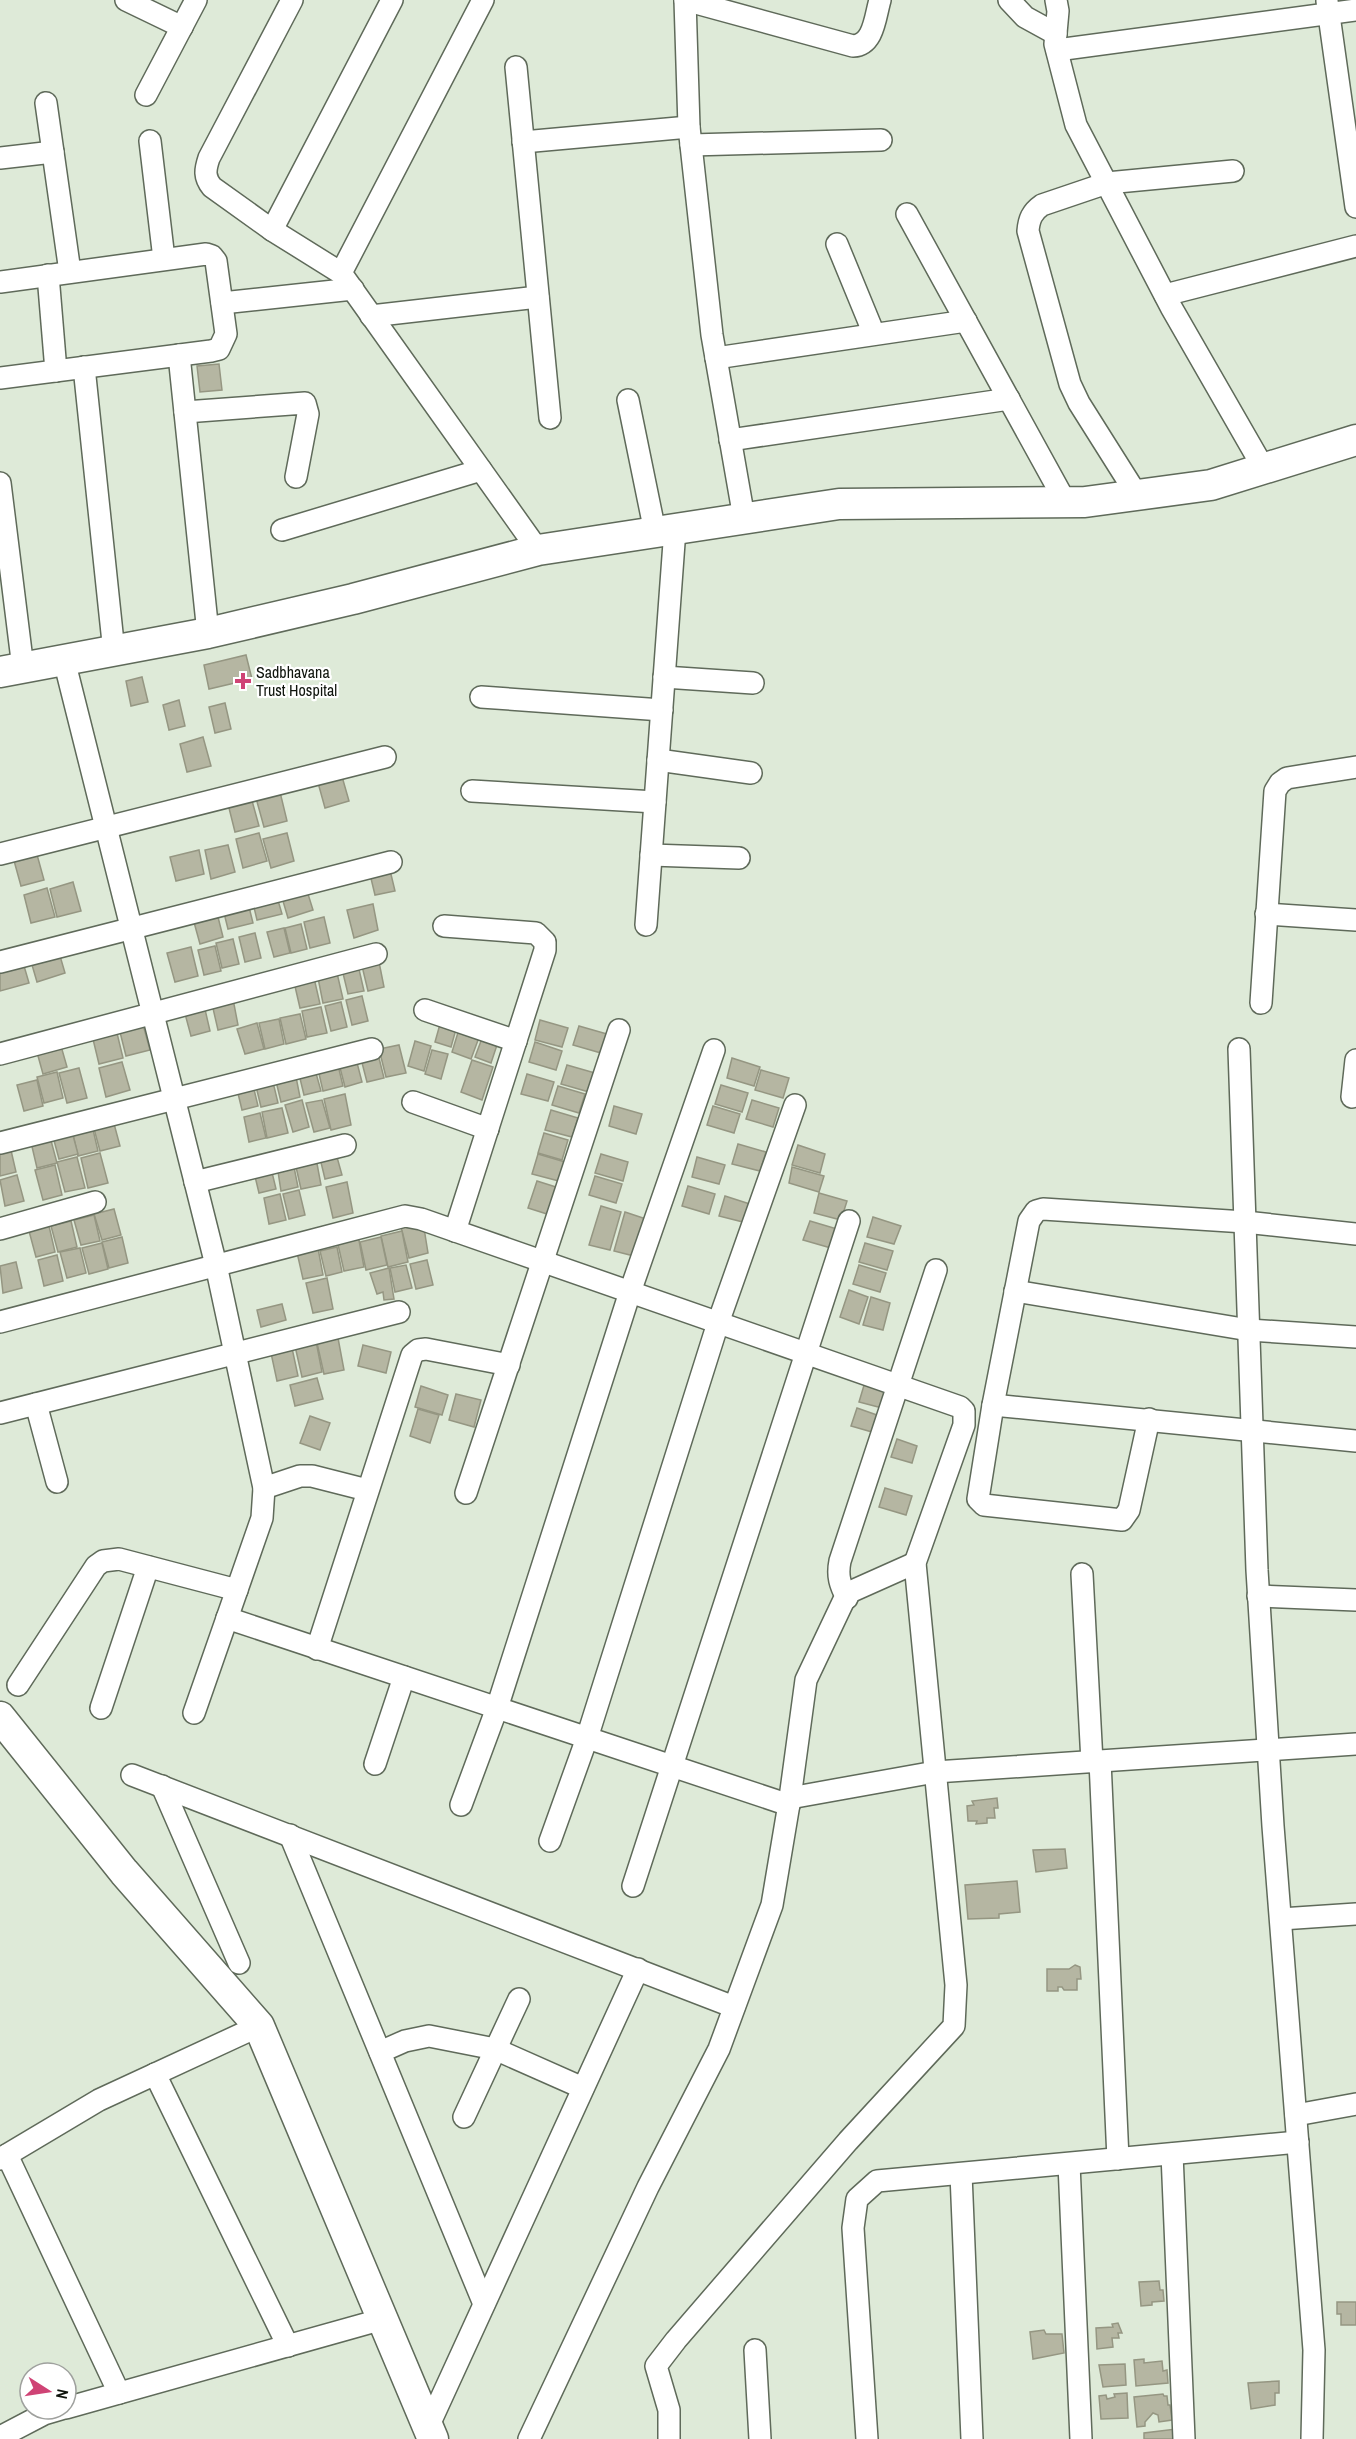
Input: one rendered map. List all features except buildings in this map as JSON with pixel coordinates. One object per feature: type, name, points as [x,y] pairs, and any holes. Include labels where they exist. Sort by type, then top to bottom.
[{"type":"street","points":[[126,0],[182,27]]},
{"type":"street","points":[[146,95],[196,0]]},
{"type":"street","points":[[292,0],[208,158],[205,170],[206,180],[212,187],[272,230],[347,281],[538,550]]},
{"type":"street","points":[[272,230],[392,0]]},
{"type":"street","points":[[347,281],[483,0]]},
{"type":"street","points":[[744,518],[716,358],[690,136],[685,0],[860,46],[869,38],[880,0]]},
{"type":"street","points":[[1010,0],[1025,17],[1056,42],[1328,7],[1356,10]]},
{"type":"street","points":[[1056,0],[1058,11],[1056,42],[1076,125],[1165,295],[1264,469]]},
{"type":"street","points":[[1328,7],[1356,207]]},
{"type":"street","points":[[516,67],[550,418]]},
{"type":"street","points":[[46,103],[70,272]]},
{"type":"street","points":[[523,142],[690,136],[881,140]]},
{"type":"street","points":[[150,141],[164,260]]},
{"type":"street","points":[[0,158],[53,152]]},
{"type":"street","points":[[1137,495],[1079,403],[1070,384],[1028,231],[1029,220],[1034,211],[1042,205],[1107,183],[1233,171]]},
{"type":"street","points":[[907,214],[1066,503]]},
{"type":"street","points":[[837,244],[874,334]]},
{"type":"street","points":[[1165,295],[1356,246]]},
{"type":"street","points":[[0,282],[206,254],[212,256],[216,261],[226,334],[219,349],[0,378]]},
{"type":"street","points":[[48,275],[56,371]]},
{"type":"street","points":[[222,303],[347,281]]},
{"type":"street","points":[[371,316],[538,297]]},
{"type":"street","points":[[716,358],[966,321]]},
{"type":"street","points":[[179,355],[208,633]]},
{"type":"street","points":[[84,367],[114,652]]},
{"type":"street","points":[[730,440],[1009,399]]},
{"type":"street","points":[[628,400],[665,530],[664,677],[646,925]]},
{"type":"street","points":[[185,412],[305,403],[308,414],[296,477]]},
{"type":"street","points":[[0,483],[11,670],[208,633],[353,599],[538,550],[839,504],[1066,503],[1137,495],[1211,485],[1356,440]]},
{"type":"street","points":[[282,530],[481,470]]},
{"type":"street","points":[[64,660],[216,1265],[264,1488],[262,1518],[194,1713]]},
{"type":"street","points":[[664,677],[753,683]]},
{"type":"street","points":[[481,697],[662,710]]},
{"type":"street","points":[[0,854],[385,757]]},
{"type":"street","points":[[658,760],[751,772]]},
{"type":"street","points":[[1261,1003],[1275,791],[1287,778],[1356,767]]},
{"type":"street","points":[[472,791],[655,802]]},
{"type":"street","points":[[651,855],[739,858]]},
{"type":"street","points":[[0,962],[391,862]]},
{"type":"street","points":[[1266,914],[1356,920]]},
{"type":"street","points":[[444,926],[536,933],[542,936],[545,942],[545,950],[455,1231]]},
{"type":"street","points":[[0,1054],[376,954]]},
{"type":"street","points":[[425,1010],[516,1041]]},
{"type":"street","points":[[466,1493],[619,1030]]},
{"type":"street","points":[[0,1143],[372,1049]]},
{"type":"street","points":[[1239,1049],[1258,1596],[1314,2350],[1312,2439]]},
{"type":"street","points":[[460,1805],[496,1708],[630,1292],[714,1050]]},
{"type":"street","points":[[1352,1097],[1356,1060]]},
{"type":"street","points":[[413,1102],[488,1129]]},
{"type":"street","points":[[550,1841],[587,1738],[718,1323],[795,1104]]},
{"type":"street","points":[[195,1182],[345,1145]]},
{"type":"street","points":[[0,1229],[95,1202]]},
{"type":"street","points":[[1149,1419],[1129,1510],[1122,1520],[981,1503],[977,1495],[993,1404],[1029,1221],[1036,1211],[1043,1209],[1245,1222],[1356,1234]]},
{"type":"street","points":[[0,1322],[405,1216],[421,1219],[806,1353],[960,1407],[964,1411],[965,1418],[915,1563],[956,1985],[954,2026],[848,2141],[656,2366],[669,2410],[669,2439]]},
{"type":"street","points":[[633,1886],[849,1221]]},
{"type":"street","points":[[847,1598],[840,1585],[838,1574],[840,1561],[936,1270]]},
{"type":"street","points":[[1015,1291],[1249,1330],[1356,1337]]},
{"type":"street","points":[[0,1413],[399,1312]]},
{"type":"street","points":[[317,1649],[412,1355],[418,1350],[426,1349],[509,1365]]},
{"type":"street","points":[[36,1404],[57,1482]]},
{"type":"street","points":[[993,1404],[1356,1441]]},
{"type":"street","points":[[264,1488],[300,1476],[312,1476],[367,1490]]},
{"type":"street","points":[[18,1685],[96,1566],[103,1561],[111,1559],[148,1567],[237,1590]]},
{"type":"street","points":[[529,2439],[648,2187],[719,2049],[772,1905],[790,1801],[806,1680],[850,1592],[915,1563]]},
{"type":"street","points":[[101,1708],[148,1567]]},
{"type":"street","points":[[1082,1574],[1096,1762],[1118,2159]]},
{"type":"street","points":[[1258,1596],[1356,1600]]},
{"type":"street","points":[[227,1618],[673,1766],[790,1801],[935,1772],[1356,1744]]},
{"type":"street","points":[[375,1764],[404,1677]]},
{"type":"street","points":[[0,1717],[124,1872],[259,2026],[430,2433]]},
{"type":"street","points":[[132,1775],[734,2007]]},
{"type":"street","points":[[162,1786],[239,1963]]},
{"type":"street","points":[[290,1835],[484,2304]]},
{"type":"street","points":[[1281,1919],[1356,1914]]},
{"type":"street","points":[[430,2433],[484,2304],[638,1969]]},
{"type":"street","points":[[464,2118],[519,1999]]},
{"type":"street","points":[[119,2393],[4,2157],[99,2100],[259,2026]]},
{"type":"street","points":[[380,2052],[405,2041],[429,2036],[495,2049],[584,2088]]},
{"type":"street","points":[[155,2074],[288,2346]]},
{"type":"street","points":[[1296,2115],[1356,2104]]},
{"type":"street","points":[[867,2439],[853,2228],[857,2199],[877,2181],[1298,2142]]},
{"type":"street","points":[[1172,2154],[1184,2439]]},
{"type":"street","points":[[1069,2163],[1080,2439]]},
{"type":"street","points":[[961,2174],[972,2439]]},
{"type":"street","points":[[78,2405],[383,2319]]},
{"type":"street","points":[[755,2350],[760,2439]]},
{"type":"street","points":[[0,2437],[31,2421]]},
{"type":"place","name":"Sadbhavana Trust Hospital","points":[[243,681]]}]
